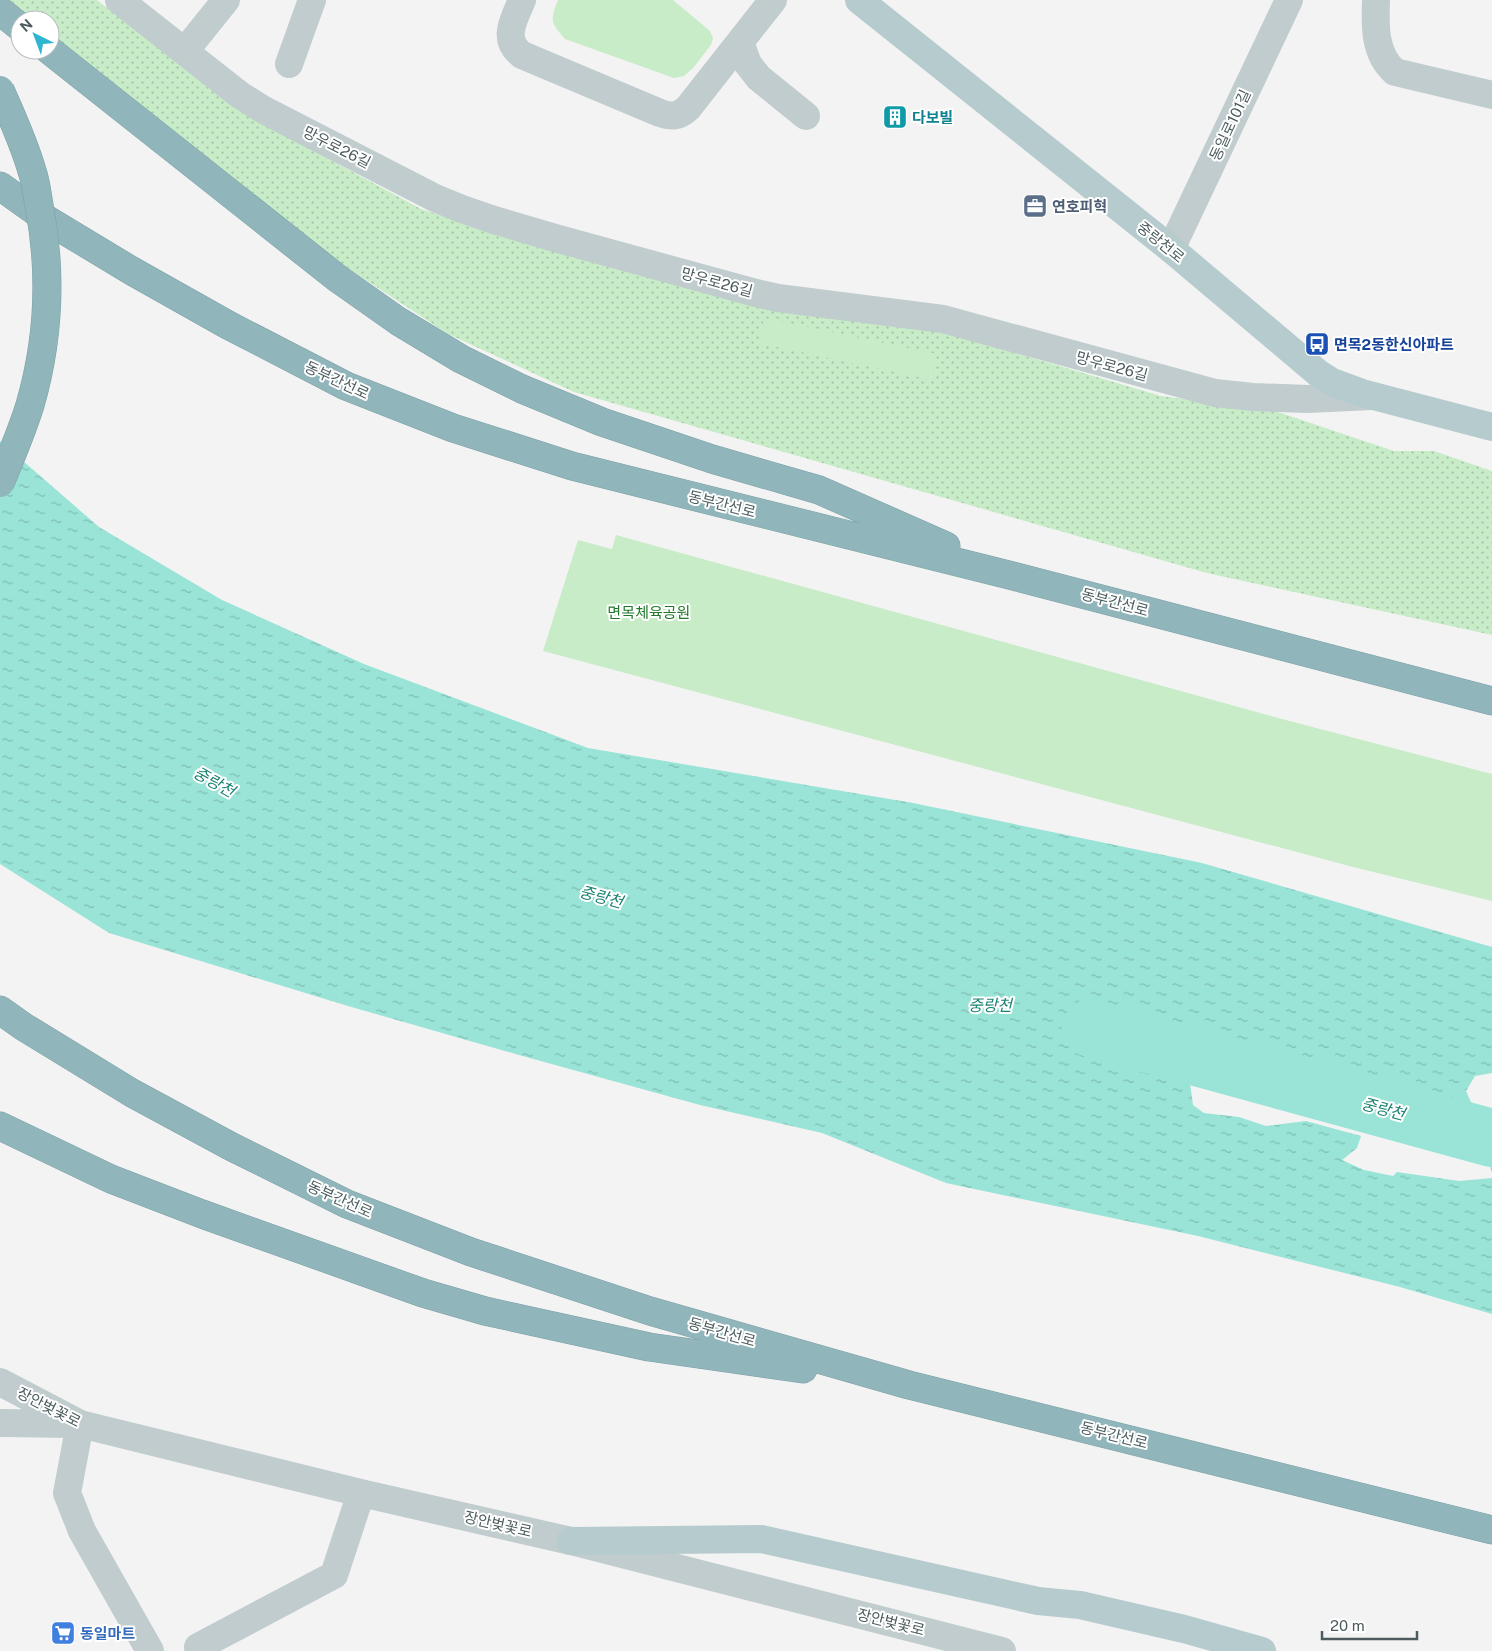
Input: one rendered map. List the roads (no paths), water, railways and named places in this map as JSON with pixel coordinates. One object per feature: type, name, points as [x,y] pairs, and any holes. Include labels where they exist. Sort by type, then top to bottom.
[{"type":"highway","points":[[0,11],[10,19]]},
{"type":"highway","points":[[60,59],[337,278],[398,321],[461,359],[522,389],[602,422],[712,459],[819,490],[1013,576]]},
{"type":"highway","points":[[0,90],[18,129],[33,173],[48,265],[46,314],[41,358],[30,405],[0,483]]},
{"type":"highway","name":"동부간선로","points":[[0,186],[49,221],[132,272],[228,325],[346,386],[453,428],[572,466],[1013,576],[1492,701]]},
{"type":"highway","name":"동부간선로","points":[[0,1010],[24,1027],[132,1093],[232,1147],[347,1204],[471,1252],[650,1311],[909,1385],[1492,1530]]},
{"type":"highway","points":[[0,1126],[111,1179],[202,1214],[355,1270],[485,1311],[649,1347],[909,1385]]},
{"type":"main road","name":"중랑천로","points":[[859,0],[1171,249],[1318,373],[1332,382],[1372,396],[1492,427]]},
{"type":"main road","points":[[571,1541],[761,1540],[1038,1601],[1080,1605],[1184,1629],[1262,1651]]},
{"type":"street","name":"망우로26길","points":[[119,0],[240,95],[264,110],[435,198],[494,220],[763,294],[943,319],[1215,393],[1299,399],[1372,396]]},
{"type":"street","points":[[185,51],[226,0]]},
{"type":"street","points":[[289,64],[312,0]]},
{"type":"street","points":[[522,0],[510,32],[511,42],[515,50],[522,55],[660,113],[672,116],[681,114],[688,108],[773,0]]},
{"type":"street","name":"동일로101길","points":[[1171,249],[1290,0]]},
{"type":"street","points":[[1376,0],[1375,25],[1380,53],[1388,66],[1395,72],[1492,95]]},
{"type":"street","points":[[740,42],[748,64],[759,78],[806,116]]},
{"type":"street","name":"장안벚꽃로","points":[[0,1382],[80,1424],[361,1493],[571,1541],[1002,1651]]},
{"type":"street","points":[[0,1423],[80,1424],[67,1493],[82,1531],[150,1651]]},
{"type":"street","points":[[198,1647],[334,1575],[361,1493]]},
{"type":"water","name":"중랑천","points":[[0,441],[99,527],[222,600],[364,664],[588,748],[913,803],[1202,863],[1492,947],[1492,1073],[1475,1076],[1466,1091],[1475,1111],[1492,1117],[1492,1173],[1489,1163],[1466,1151],[1462,1135],[1381,1131],[1372,1120],[1356,1112],[1316,1100],[1293,1087],[1247,1069],[1250,1067],[1228,1052],[1207,1053],[1190,1049],[1186,1051],[1169,1045],[1167,1056],[1194,1072],[1190,1083],[1193,1105],[1204,1113],[1239,1117],[1266,1126],[1306,1121],[1361,1136],[1357,1148],[1342,1160],[1364,1170],[1393,1176],[1397,1172],[1459,1181],[1492,1178],[1492,1314],[1400,1287],[1198,1236],[946,1183],[822,1133],[700,1105],[519,1055],[348,1006],[109,933],[0,864]]},
{"type":"waterway","name":"중랑천","points":[[1091,1028],[1492,1138]]},
{"type":"place","name":"다보빌","points":[[895,117]]},
{"type":"place","name":"연호피혁","points":[[1035,206]]},
{"type":"place","name":"면목2동한신아파트","points":[[1317,344]]},
{"type":"place","name":"동일마트","points":[[63,1633]]},
{"type":"park label","name":"면목체육공원","points":[[649,612]]}]
